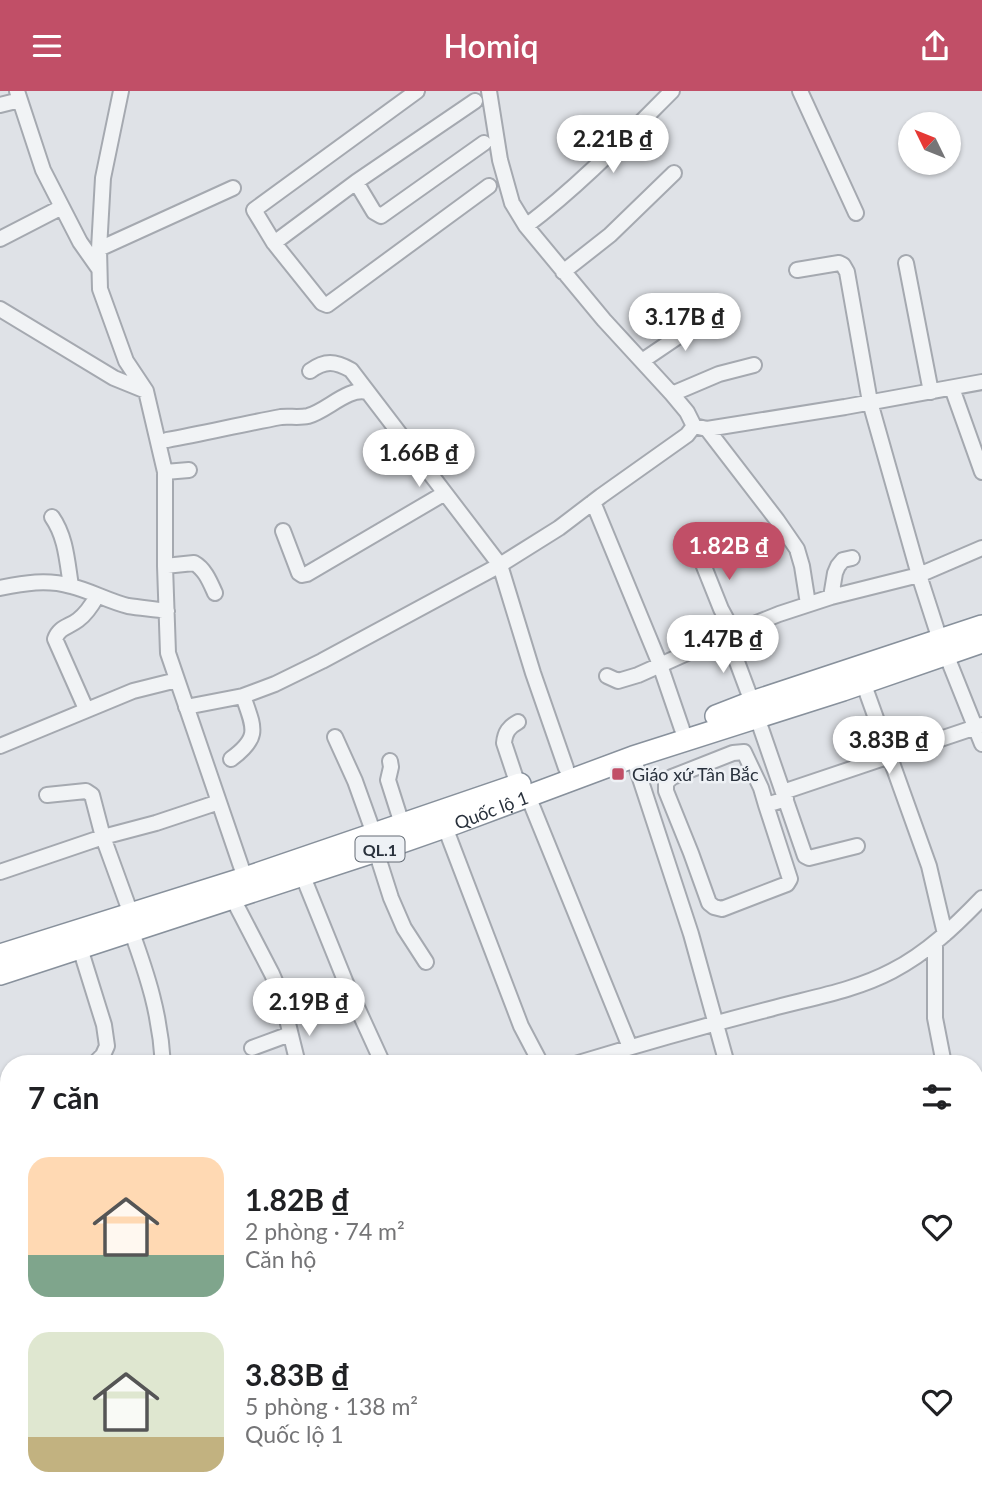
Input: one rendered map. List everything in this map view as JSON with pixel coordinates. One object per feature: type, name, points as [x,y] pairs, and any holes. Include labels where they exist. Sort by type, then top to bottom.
[{"type":"highway","name":"Quốc lộ 1","points":[[0,974],[80,948],[131,922],[245,878],[375,842],[444,827],[566,768],[682,729],[863,683],[982,626]]},
{"type":"highway","name":"Quốc lộ 1","points":[[0,955],[232,897],[302,874],[375,842],[402,824],[633,757],[755,709],[943,647],[982,642]]},
{"type":"street","points":[[121,91],[103,178],[100,289],[126,361],[145,391],[165,472],[168,653],[245,878]]},
{"type":"street","points":[[417,91],[254,209],[274,243],[321,303],[327,305],[489,186]]},
{"type":"street","points":[[489,91],[500,160],[512,203],[526,226],[777,520],[797,549],[808,604]]},
{"type":"street","points":[[526,226],[574,187],[672,91]]},
{"type":"street","points":[[800,91],[856,212]]},
{"type":"street","points":[[0,105],[18,95],[43,170],[80,242],[99,269]]},
{"type":"street","points":[[274,243],[356,182],[475,101]]},
{"type":"street","points":[[356,182],[374,212],[381,216],[484,143]]},
{"type":"street","points":[[563,272],[610,235],[674,173]]},
{"type":"street","points":[[99,249],[233,188]]},
{"type":"street","points":[[0,239],[62,207]]},
{"type":"street","points":[[797,270],[839,263],[844,265],[847,272],[870,402],[919,575],[943,647],[978,726],[982,744]]},
{"type":"street","points":[[906,263],[931,392]]},
{"type":"street","points":[[0,310],[114,378],[145,391]]},
{"type":"street","points":[[642,361],[707,317]]},
{"type":"street","points":[[310,371],[317,366],[338,363],[351,370],[500,565],[566,768]]},
{"type":"street","points":[[672,394],[719,373],[754,365]]},
{"type":"street","points":[[186,707],[243,697],[275,684],[500,565],[559,528],[700,427],[952,389],[982,382]]},
{"type":"street","points":[[952,389],[982,472]]},
{"type":"street","points":[[167,440],[283,417],[308,416],[351,393],[359,390],[368,392]]},
{"type":"street","points":[[165,472],[189,470]]},
{"type":"street","points":[[283,531],[299,573],[307,575],[445,493]]},
{"type":"street","points":[[593,502],[660,665],[682,729]]},
{"type":"street","points":[[52,517],[64,539],[71,586]]},
{"type":"street","points":[[695,544],[721,608],[807,858],[857,846]]},
{"type":"street","points":[[607,676],[618,681],[638,675],[779,614],[831,597],[919,575],[982,548]]},
{"type":"street","points":[[831,597],[838,566],[843,559],[852,558]]},
{"type":"street","points":[[165,566],[198,564],[215,593]]},
{"type":"street","points":[[0,588],[26,582],[47,582],[71,586],[128,605],[167,611]]},
{"type":"street","points":[[86,709],[55,639],[57,633],[81,617],[97,596]]},
{"type":"street","points":[[0,746],[133,691],[177,680]]},
{"type":"street","points":[[863,683],[929,866],[940,938],[935,1017],[942,1055]]},
{"type":"street","points":[[231,759],[246,749],[254,734],[243,697]]},
{"type":"street","points":[[518,722],[509,727],[503,743],[630,1047]]},
{"type":"street","points":[[766,805],[785,795],[978,726]]},
{"type":"street","points":[[335,737],[355,781],[391,898],[404,928],[426,962]]},
{"type":"street","points":[[744,752],[766,805],[790,879],[787,884],[722,909],[714,907],[709,903],[666,791],[666,783],[672,777],[733,753],[744,752]]},
{"type":"street","points":[[633,757],[691,935],[724,1055]]},
{"type":"street","points":[[390,761],[388,781],[402,824]]},
{"type":"street","points":[[47,795],[83,791],[89,792],[93,799],[149,979],[157,1009],[163,1055]]},
{"type":"street","points":[[0,872],[219,801]]},
{"type":"street","points":[[444,827],[522,1025],[537,1055]]},
{"type":"street","points":[[302,874],[345,983],[379,1055]]},
{"type":"street","points":[[232,897],[281,995],[296,1055]]},
{"type":"street","points":[[604,1055],[852,987],[891,972],[926,950],[982,898]]},
{"type":"street","points":[[80,948],[103,1025],[107,1046],[103,1055]]},
{"type":"street","points":[[251,1048],[290,1034]]},
{"type":"place","name":"Giáo xứ Tân Bắc","points":[[618,774]]}]
